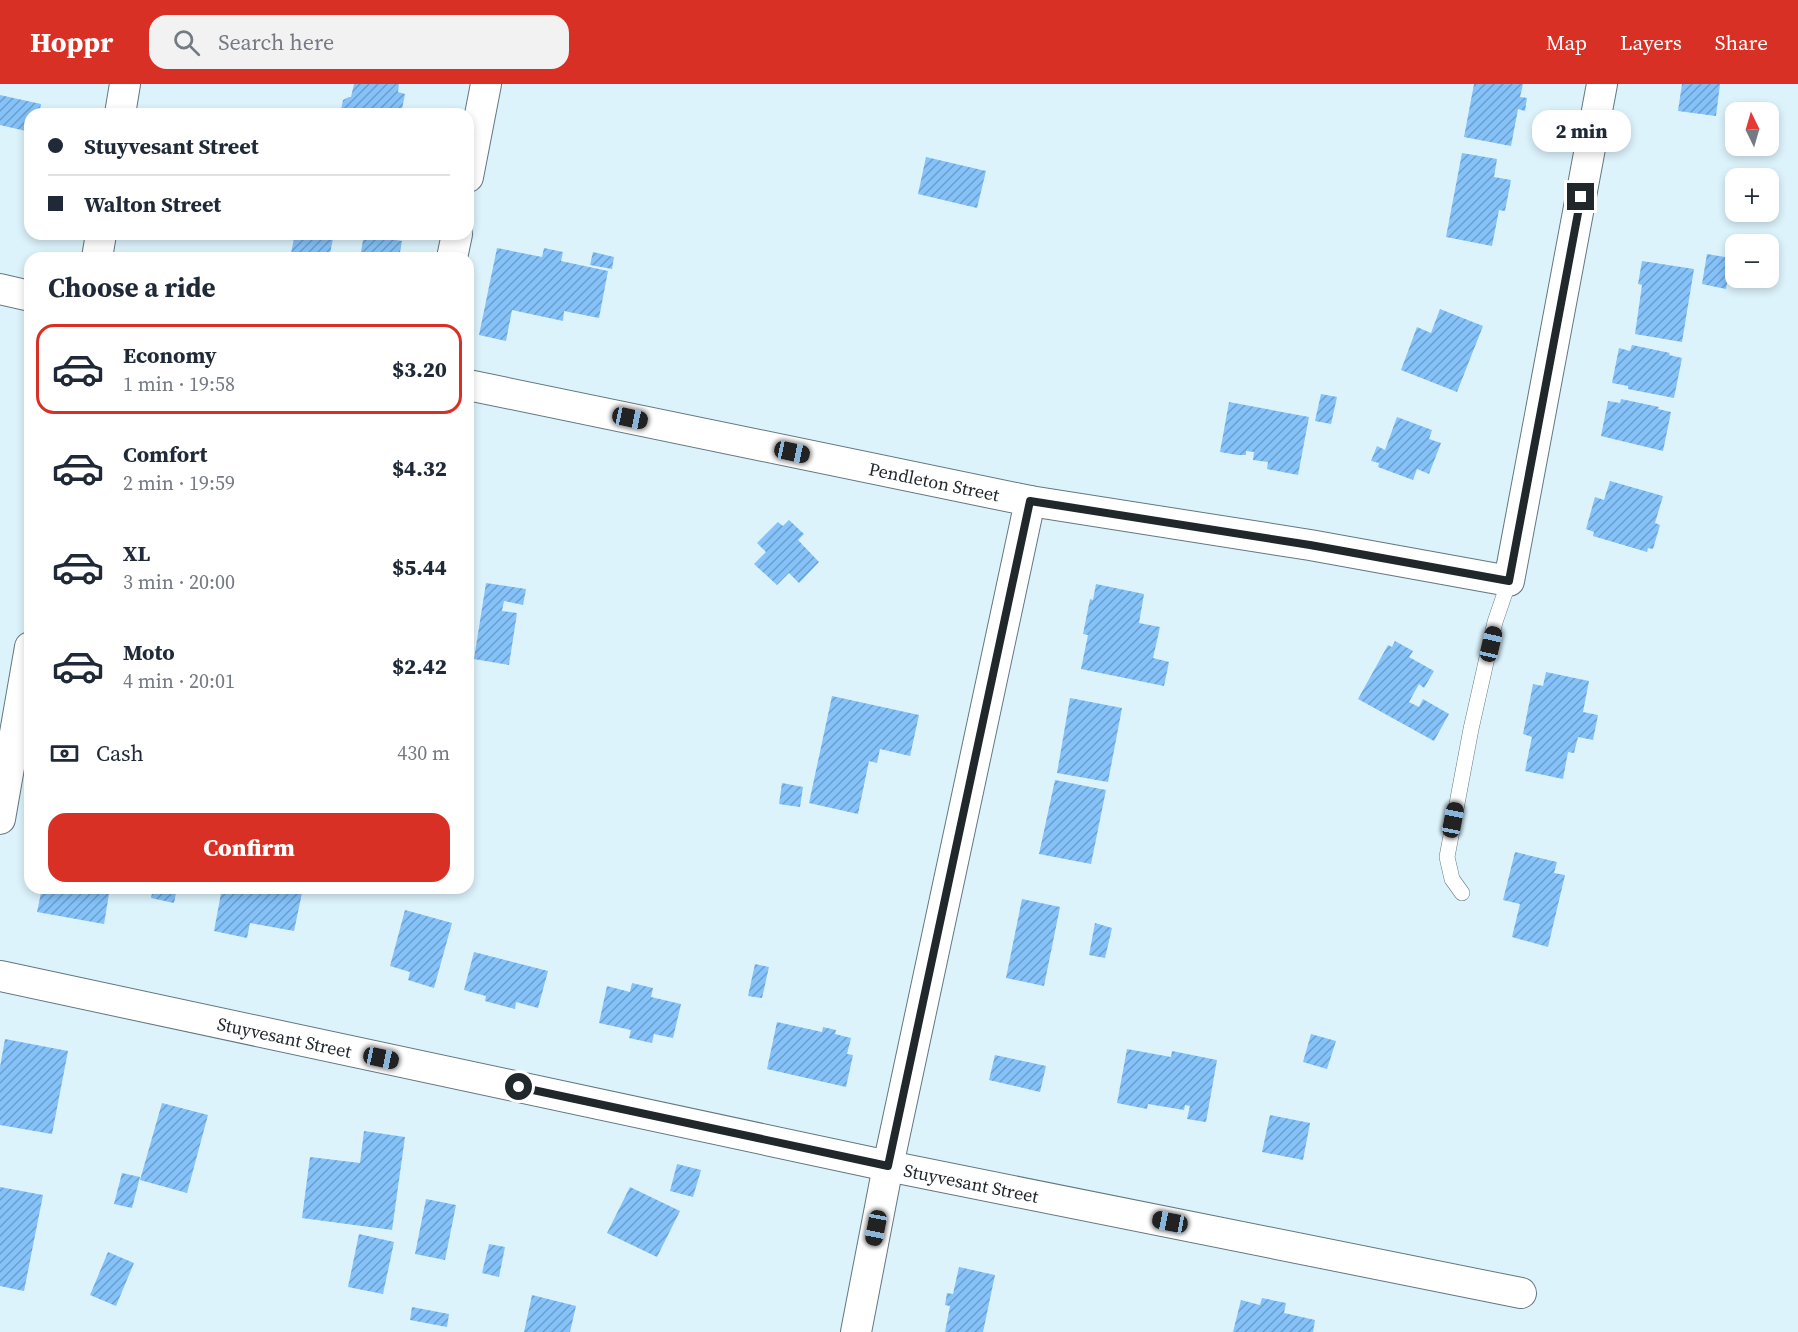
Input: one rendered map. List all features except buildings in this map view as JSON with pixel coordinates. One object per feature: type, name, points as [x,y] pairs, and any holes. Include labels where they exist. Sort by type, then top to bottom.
[{"type":"street","points":[[121,108],[124,84]]},
{"type":"street","points":[[474,146],[486,84]]},
{"type":"street","points":[[1509,581],[1602,84]]},
{"type":"street","points":[[0,289],[24,295]]},
{"type":"street","name":"Pendleton Street","points":[[474,385],[1030,501],[1310,545],[1509,581]]},
{"type":"street","points":[[856,1332],[888,1166],[1030,501]]},
{"type":"street","points":[[0,819],[24,681]]},
{"type":"street","name":"Stuyvesant Street","points":[[0,976],[888,1166],[1521,1293]]},
{"type":"lane","points":[[1462,893],[1452,879],[1447,857],[1478,697],[1496,622],[1509,581]]},
{"type":"route","points":[[519,1087],[888,1166],[1030,501],[1310,545],[1509,581],[1581,197]]}]
